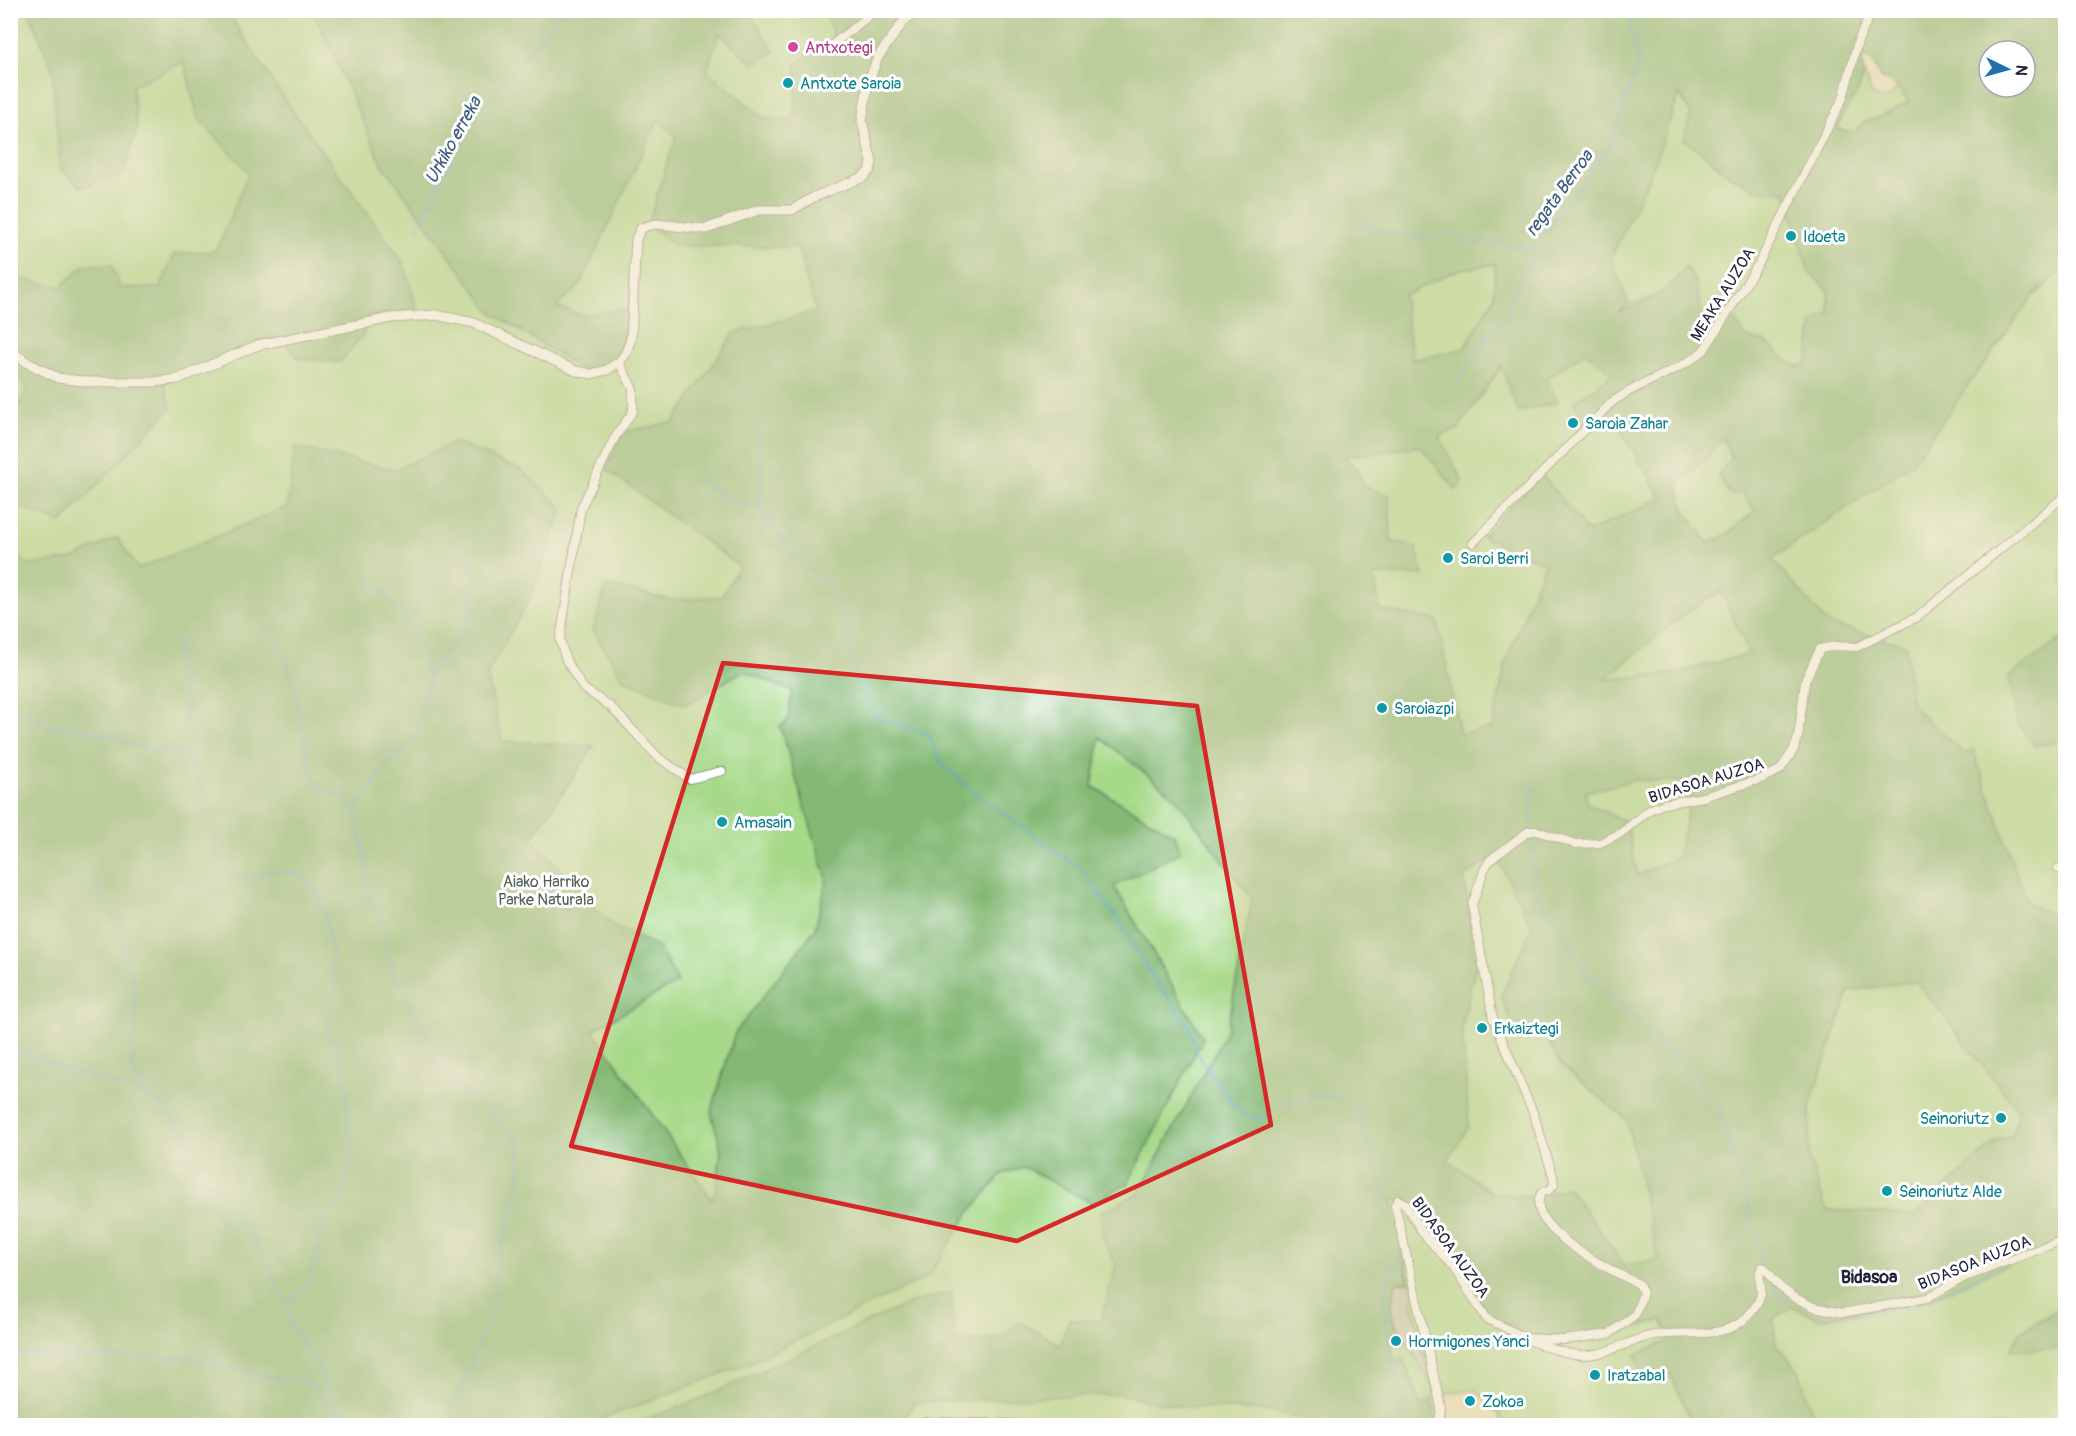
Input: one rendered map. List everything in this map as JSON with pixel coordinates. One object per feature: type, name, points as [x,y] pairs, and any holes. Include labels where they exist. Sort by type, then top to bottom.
[{"type":"highway","points":[[925,1424],[1033,1425]]},
{"type":"street","points":[[824,47],[832,45],[876,10]]},
{"type":"street","points":[[10,350],[28,363],[58,378],[89,382],[154,382],[178,379],[269,342],[402,316],[436,315],[474,323],[583,374],[607,370],[625,355],[632,339],[636,239],[641,228],[655,225],[706,229],[759,210],[792,210],[814,197],[863,177],[870,170],[872,162],[862,121],[868,83],[879,57],[904,21],[917,10]]},
{"type":"street","name":"MEAKA AUZOA","points":[[1473,543],[1611,404],[1625,394],[1691,361],[1704,350],[1778,228],[1843,98],[1855,60],[1857,42],[1872,10]]},
{"type":"street","points":[[619,362],[633,389],[633,411],[614,439],[581,508],[560,640],[566,660],[583,688],[611,707],[659,758],[690,779],[722,771]]},
{"type":"street","name":"BIDASOA AUZOA","points":[[1526,1338],[1564,1340],[1609,1334],[1635,1315],[1643,1293],[1639,1284],[1614,1272],[1564,1241],[1539,1214],[1537,1200],[1542,1192],[1554,1185],[1553,1176],[1534,1115],[1492,1018],[1472,905],[1490,860],[1528,831],[1537,831],[1576,844],[1600,843],[1621,833],[1651,809],[1664,804],[1703,797],[1761,779],[1780,770],[1789,758],[1798,738],[1805,681],[1820,649],[1836,646],[1857,647],[1917,617],[2066,495]]},
{"type":"street","points":[[2066,863],[2058,869],[2066,870]]},
{"type":"street","name":"BIDASOA AUZOA","points":[[1439,1425],[1441,1407],[1395,1201],[1401,1200],[1405,1204],[1423,1233],[1453,1267],[1487,1319],[1533,1342],[1582,1355],[1599,1353],[1662,1334],[1695,1335],[1730,1327],[1746,1319],[1756,1305],[1762,1292],[1759,1271],[1762,1267],[1780,1287],[1814,1307],[1842,1313],[1927,1298],[1963,1278],[2066,1239]]},
{"type":"highlighted area","points":[[723,663],[1197,706],[1271,1125],[1017,1241],[571,1146]]},
{"type":"shaded area","points":[[1409,1282],[1416,1321],[1413,1324],[1436,1395],[1396,1327],[1391,1310],[1396,1283]]},
{"type":"green space","name":"Aiako Harriko Parke Naturala","points":[[1904,10],[1919,19],[1936,11],[2065,11],[2065,268],[2031,298],[1912,463],[1772,559],[1828,624],[1906,645],[1912,706],[1965,754],[1973,749],[2027,903],[2065,922],[2065,1256],[2063,1241],[1927,1300],[1820,1319],[1792,1306],[1773,1320],[1776,1345],[1799,1371],[1816,1425],[1676,1425],[1690,1418],[1670,1374],[1641,1375],[1636,1355],[1671,1340],[1662,1320],[1599,1337],[1533,1336],[1491,1319],[1464,1275],[1424,1226],[1407,1200],[1392,1201],[1409,1282],[1396,1283],[1391,1310],[1396,1327],[1389,1337],[1394,1360],[1402,1357],[1422,1406],[1432,1398],[1435,1410],[1433,1425],[1332,1425],[1269,1411],[1188,1407],[1148,1401],[1123,1394],[915,1402],[905,1416],[909,1425],[631,1425],[700,1399],[910,1303],[951,1292],[956,1343],[998,1338],[1021,1322],[1060,1345],[1069,1319],[1101,1321],[1116,1264],[1102,1238],[1101,1212],[1138,1194],[1227,1030],[1252,899],[1176,798],[1100,737],[1092,786],[1175,835],[1181,852],[1114,886],[1203,1038],[1128,1183],[1092,1203],[1024,1167],[1002,1174],[969,1213],[928,1277],[747,1364],[586,1425],[11,1425],[10,549],[28,565],[73,559],[117,537],[138,569],[287,507],[295,447],[395,470],[455,442],[521,470],[563,508],[530,598],[487,674],[502,741],[594,746],[532,838],[611,924],[658,947],[678,982],[593,1030],[712,1200],[717,1186],[721,1149],[711,1112],[735,1033],[815,929],[827,879],[780,727],[788,720],[792,691],[743,671],[685,705],[623,679],[593,630],[606,585],[670,600],[722,596],[739,566],[606,469],[623,432],[674,422],[734,333],[816,311],[797,247],[675,246],[648,224],[676,136],[658,120],[580,285],[556,307],[583,315],[630,308],[624,358],[584,371],[491,312],[381,162],[317,19],[309,11],[749,11],[774,51],[754,65],[719,33],[707,71],[764,118],[788,121],[796,111],[796,64],[835,38],[823,11]],"holes":[[[1864,56],[1872,61],[1880,78],[1895,84],[1909,102],[1877,119],[1864,121],[1855,132],[1838,130],[1840,121],[1862,82]],[[1679,94],[1691,113],[1684,139],[1729,175],[1757,190],[1786,192],[1809,272],[1828,290],[1830,313],[1813,322],[1807,363],[1799,367],[1788,362],[1766,342],[1747,338],[1735,321],[1701,310],[1695,280],[1685,267],[1656,296],[1618,312],[1629,305],[1611,258],[1650,175]],[[1495,264],[1494,298],[1464,349],[1413,360],[1403,296],[1457,270]],[[1585,352],[1613,374],[1574,402],[1583,423],[1603,417],[1614,418],[1662,498],[1588,532],[1541,474],[1482,537],[1545,563],[1507,659],[1492,728],[1460,734],[1437,620],[1379,610],[1375,575],[1423,575],[1416,547],[1391,541],[1389,495],[1363,486],[1358,469],[1344,457],[1420,446],[1456,490],[1463,483],[1439,436],[1458,429],[1501,366],[1518,412],[1558,402],[1546,379]],[[1722,438],[1732,457],[1718,475],[1729,494],[1742,493],[1755,511],[1723,537],[1708,543],[1685,512],[1677,485],[1709,455]],[[1721,591],[1749,654],[1672,674],[1603,680],[1686,613]],[[1635,780],[1694,782],[1678,857],[1637,875],[1626,822],[1588,804],[1585,792]],[[1496,855],[1532,928],[1501,996],[1512,1023],[1543,1030],[1560,1064],[1627,1120],[1658,1260],[1624,1265],[1568,1187],[1536,1198],[1492,1193],[1448,1160],[1469,1126],[1462,1024],[1476,965],[1464,877]],[[1916,981],[2019,1111],[2013,1135],[1998,1140],[1915,1215],[1826,1210],[1809,1158],[1810,1105],[1849,991]]]},
{"type":"green space","name":"Aiako Harriko Parke Naturala","points":[[10,11],[1454,11],[1306,353],[1462,1027],[1476,965],[1464,877],[1496,855],[1532,928],[1501,996],[1512,1023],[1543,1030],[1560,1064],[1627,1120],[1658,1260],[1624,1265],[1568,1187],[1536,1198],[1493,1193],[1459,1168],[1385,1171],[1389,1310],[1435,1391],[1422,1352],[1411,1297],[1413,1294],[1391,1201],[1408,1200],[1424,1226],[1462,1272],[1491,1319],[1599,1337],[1662,1320],[1671,1340],[1636,1355],[1641,1375],[1670,1374],[1690,1418],[1676,1426],[1499,1425],[1501,1417],[1476,1390],[1436,1395],[1446,1414],[1445,1426],[11,1425]]},
{"type":"green space","points":[[29,11],[227,11],[282,96],[405,265],[417,309],[367,318],[363,335],[340,362],[299,359],[284,341],[164,382],[171,408],[61,523],[11,503],[10,424],[27,389],[11,370],[11,277],[60,287],[85,265],[112,265],[120,288],[160,288],[174,254],[216,251],[249,172],[198,118],[184,62],[132,86],[137,128],[123,175],[81,187],[60,169],[52,68]]},
{"type":"green space","points":[[1864,73],[1872,95],[1882,99],[1891,97],[1897,86],[1909,102],[1876,119],[1864,121],[1855,133],[1838,130],[1842,117]]},
{"type":"green space","points":[[1679,94],[1729,175],[1757,190],[1786,192],[1809,272],[1828,290],[1830,314],[1811,332],[1812,344],[1807,363],[1800,367],[1788,363],[1766,342],[1747,338],[1735,321],[1701,310],[1695,280],[1685,267],[1667,288],[1647,299],[1629,305],[1611,258],[1650,175]]},
{"type":"green space","points":[[1495,263],[1494,298],[1464,349],[1413,360],[1402,296],[1457,270]]},
{"type":"green space","points":[[2065,268],[2066,567],[2061,570],[2065,594],[2065,636],[2009,677],[2034,746],[2065,741],[2065,922],[2027,903],[1973,749],[1965,754],[1912,706],[1906,645],[1828,624],[1771,559],[1986,362],[2031,298]]},
{"type":"green space","points":[[1585,352],[1614,374],[1574,402],[1584,423],[1603,417],[1614,418],[1662,499],[1587,532],[1483,537],[1545,563],[1507,659],[1492,729],[1460,734],[1437,620],[1379,610],[1375,575],[1391,541],[1389,496],[1363,486],[1358,469],[1343,457],[1420,446],[1456,489],[1463,482],[1439,436],[1458,429],[1502,366],[1518,411],[1558,401],[1545,379]]},
{"type":"green space","points":[[1722,437],[1745,493],[1755,511],[1723,537],[1708,543],[1685,512],[1677,485],[1709,455]]},
{"type":"green space","points":[[1721,591],[1749,654],[1672,674],[1602,680],[1686,613]]},
{"type":"green space","points":[[2065,636],[2065,741],[2035,746],[2017,722],[2009,677]]},
{"type":"green space","points":[[1635,780],[1694,782],[1678,857],[1637,876],[1626,822],[1588,804],[1585,792]]},
{"type":"green space","points":[[1916,981],[2019,1111],[2013,1135],[1998,1140],[1915,1215],[1826,1210],[1809,1158],[1810,1105],[1849,991]]},
{"type":"green space","points":[[2064,1240],[2065,1305],[2020,1332],[2011,1349],[2065,1349],[2065,1425],[1816,1425],[1799,1371],[1776,1345],[1773,1320],[1793,1305]]},
{"type":"green space","points":[[2065,1305],[2065,1349],[2011,1350],[2020,1332]]},
{"type":"waterway","name":"Urkiko erreka","points":[[417,231],[442,178],[480,110],[563,10]]},
{"type":"waterway","name":"regata Berroa","points":[[1355,222],[1376,231],[1421,237],[1450,233],[1473,243],[1495,241],[1511,246],[1534,248],[1613,140],[1638,60],[1630,28],[1632,10]]},
{"type":"waterway","points":[[1456,384],[1486,340],[1507,316],[1513,290],[1526,271],[1534,249]]},
{"type":"waterway","points":[[756,427],[762,461],[759,509],[783,540],[789,553],[830,584],[846,622],[855,668],[875,717],[928,734],[943,765],[967,787],[1082,870],[1118,920],[1154,979],[1189,1026],[1197,1053],[1229,1099],[1244,1114],[1260,1120],[1279,1104],[1317,1096],[1347,1097]]},
{"type":"waterway","points":[[697,479],[729,499],[758,509]]},
{"type":"waterway","points":[[429,679],[437,663],[468,619],[473,600],[470,556]]},
{"type":"waterway","points":[[368,578],[405,616],[416,632],[429,679],[423,704]]},
{"type":"waterway","points":[[262,622],[284,655],[295,690],[312,778],[323,789],[344,798],[355,812],[366,858],[367,887],[380,920],[396,980],[430,1039],[438,1063],[456,1086],[484,1108],[519,1142],[520,1181],[498,1256],[495,1302],[446,1426]]},
{"type":"waterway","points":[[175,638],[184,677],[183,697],[189,739],[185,754]]},
{"type":"waterway","points":[[10,706],[51,727],[73,727],[105,734],[134,746],[185,755],[198,777],[209,814]]},
{"type":"waterway","points":[[355,811],[384,768],[414,740],[421,712]]},
{"type":"waterway","points":[[1532,825],[1533,785]]},
{"type":"waterway","points":[[212,827],[219,856],[229,873],[252,876],[275,871],[293,873],[305,879],[315,891],[322,906],[331,944],[335,993]]},
{"type":"waterway","points":[[1531,837],[1538,897],[1587,972],[1696,1077],[1717,1103],[1741,1177],[1762,1264]]},
{"type":"waterway","points":[[94,882],[120,931],[124,956],[133,979],[136,1012],[132,1070],[161,1106]]},
{"type":"waterway","points":[[334,1004],[326,1030],[336,1047],[346,1083],[352,1162],[343,1199],[322,1225],[315,1264],[306,1283],[288,1304],[289,1322],[316,1362],[331,1397],[347,1413],[350,1426]]},
{"type":"waterway","points":[[10,1044],[39,1060],[139,1092],[162,1107],[176,1123],[183,1136],[187,1158],[200,1181],[206,1201],[220,1221],[229,1225],[242,1222],[247,1226],[288,1303]]},
{"type":"waterway","points":[[1354,1106],[1359,1113],[1367,1145],[1391,1205]]},
{"type":"waterway","points":[[2059,1246],[2066,1244]]},
{"type":"waterway","points":[[1401,1248],[1400,1261],[1392,1268],[1384,1290],[1388,1342],[1407,1426]]},
{"type":"waterway","points":[[1950,1289],[2003,1267]]},
{"type":"waterway","points":[[1771,1282],[1781,1296],[1791,1299]]},
{"type":"waterway","points":[[1929,1301],[1938,1296]]},
{"type":"waterway","points":[[1853,1315],[1871,1314],[1922,1303]]},
{"type":"waterway","points":[[10,1354],[194,1358],[235,1370],[308,1384],[318,1391],[331,1408],[345,1413]]},
{"type":"tunnel","points":[[888,1426],[925,1424]]},
{"type":"place","name":"Antxotegi","points":[[793,47]]},
{"type":"place","name":"Antxote Saroia","points":[[788,83]]},
{"type":"place","name":"Idoeta","points":[[1791,236]]},
{"type":"place","name":"Saroia Zahar","points":[[1573,423]]},
{"type":"place","name":"Saroi Berri","points":[[1448,558]]},
{"type":"place","name":"Saroiazpi","points":[[1382,708]]},
{"type":"place","name":"Amasain","points":[[722,822]]},
{"type":"place","name":"Erkaiztegi","points":[[1482,1028]]},
{"type":"place","name":"Seinoriutz","points":[[2001,1118]]},
{"type":"place","name":"Seinoriutz Alde","points":[[1887,1191]]},
{"type":"place","name":"Hormigones Yanci","points":[[1396,1341]]},
{"type":"place","name":"Iratzabal","points":[[1595,1375]]},
{"type":"place","name":"Zokoa","points":[[1470,1401]]},
{"type":"district","name":"Bidasoa","points":[[1869,1277]]}]
